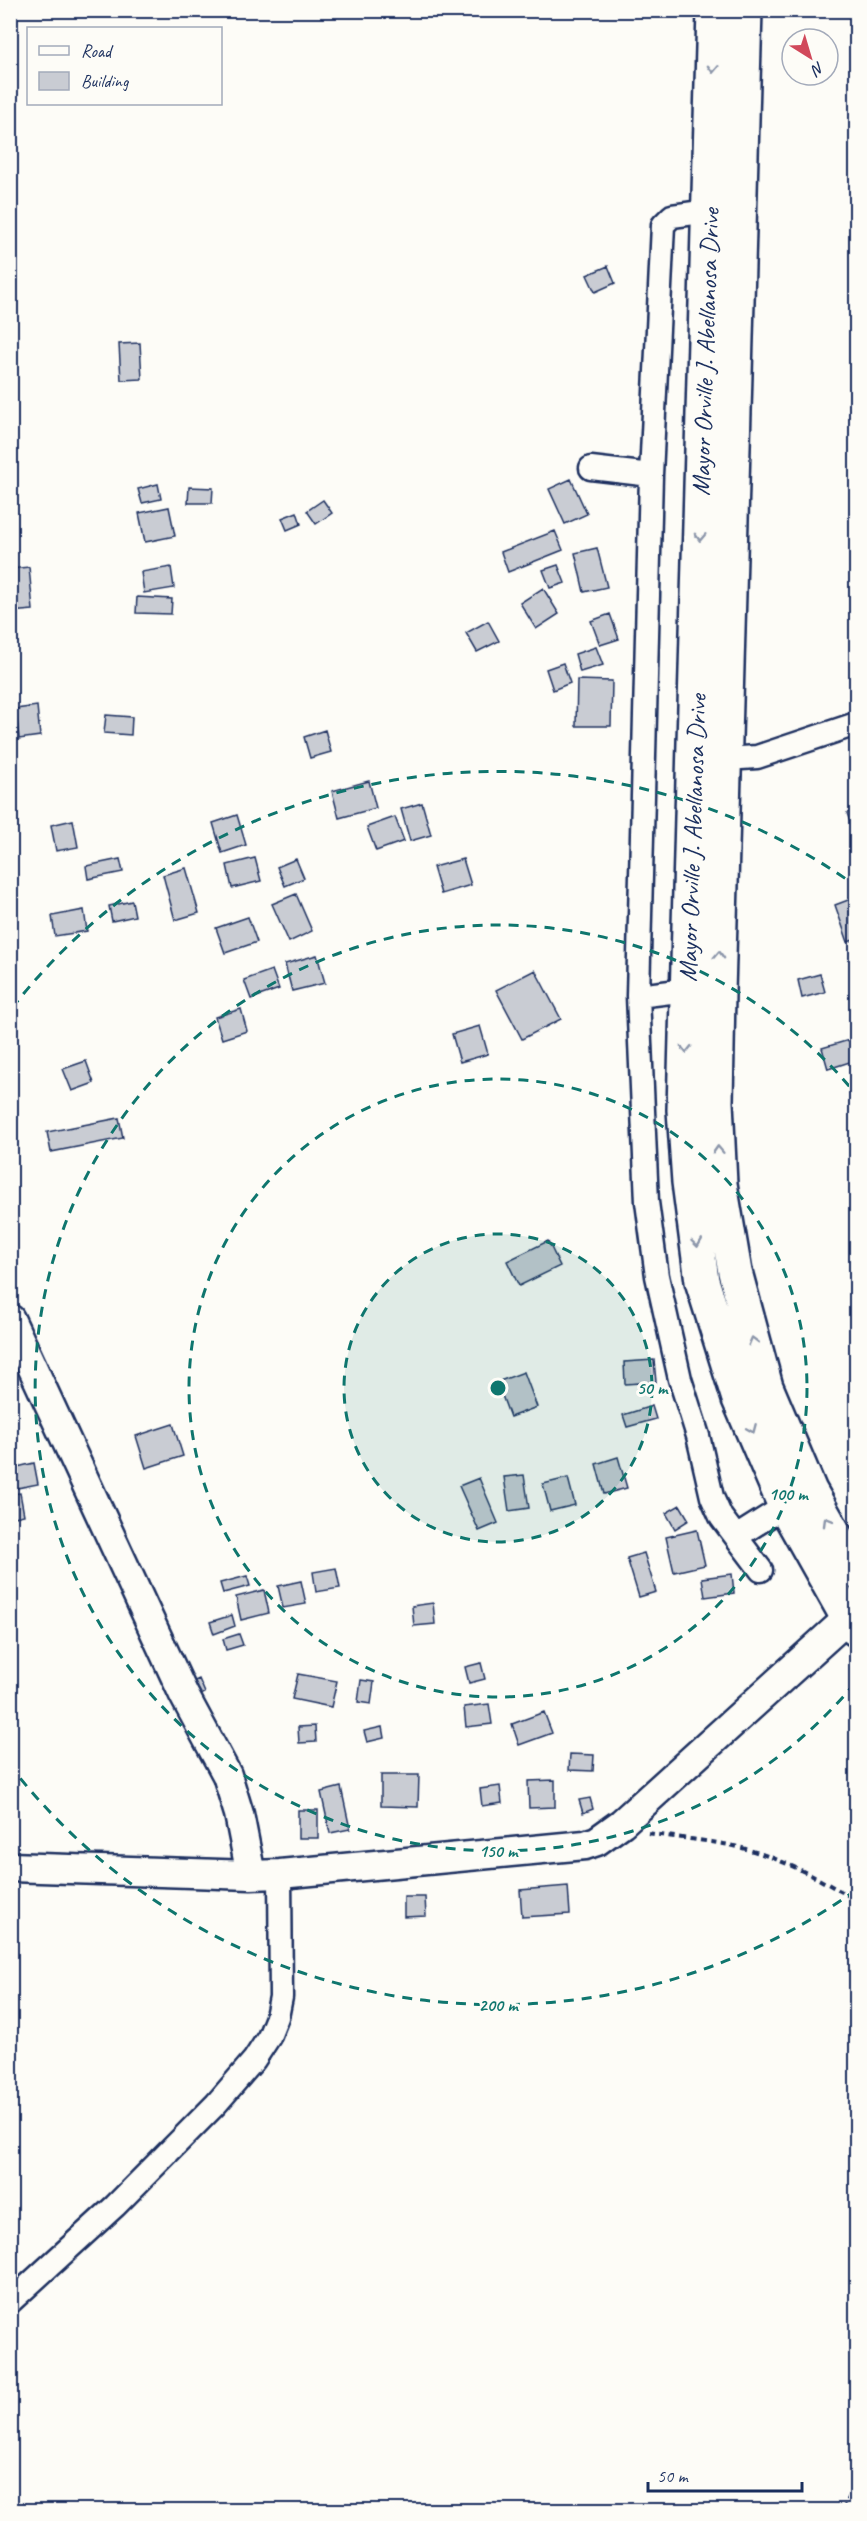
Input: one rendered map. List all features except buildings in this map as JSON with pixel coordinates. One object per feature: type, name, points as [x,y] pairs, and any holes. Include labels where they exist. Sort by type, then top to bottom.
[{"type":"main road","name":"Mayor Orville J. Abellanosa Drive","points":[[714,10],[684,1110],[689,1182],[702,1281],[739,1399],[785,1506],[854,1620]]},
{"type":"main road","name":"Mayor Orville J. Abellanosa Drive","points":[[746,10],[716,1102],[720,1184],[735,1272],[766,1387],[810,1491],[856,1572]]},
{"type":"street","points":[[709,211],[672,216],[663,225],[651,475],[638,996],[647,1202],[657,1276],[680,1379],[698,1436],[712,1497],[721,1517],[761,1570]]},
{"type":"street","points":[[591,468],[651,475]]},
{"type":"street","points":[[725,759],[757,757],[856,724]]},
{"type":"street","points":[[638,996],[687,990]]},
{"type":"street","points":[[10,1319],[184,1695],[227,1775],[239,1814],[251,1875]]},
{"type":"street","points":[[736,1537],[785,1506]]},
{"type":"street","points":[[10,1867],[280,1874],[585,1845],[597,1841],[622,1823],[854,1620]]},
{"type":"street","points":[[10,2302],[115,2206],[216,2104],[254,2060],[269,2037],[281,1997],[280,1874]]},
{"type":"path","points":[[622,1823],[644,1832],[734,1846],[771,1857],[856,1900]]},
{"type":"path","points":[[843,2511],[856,2484]]}]
